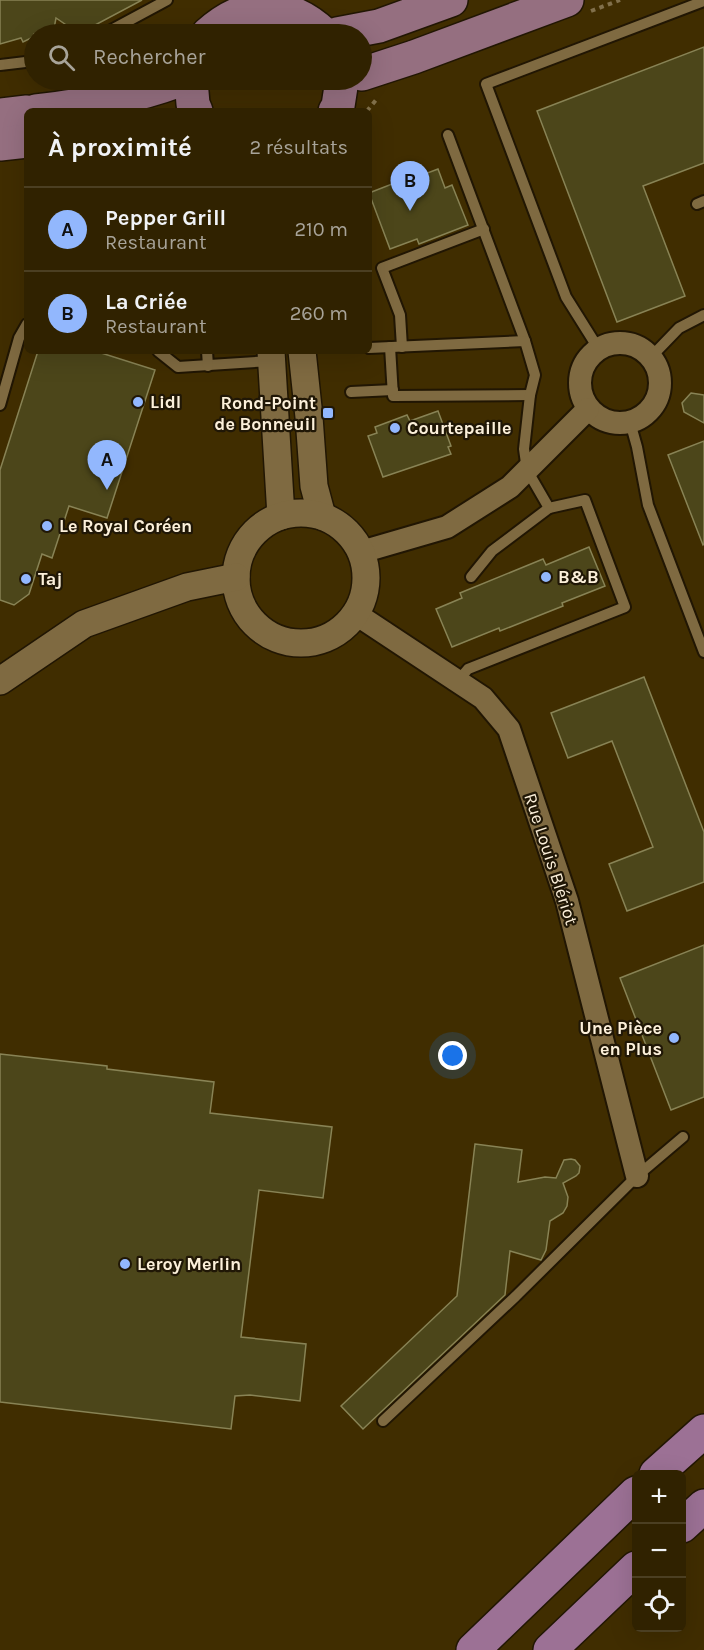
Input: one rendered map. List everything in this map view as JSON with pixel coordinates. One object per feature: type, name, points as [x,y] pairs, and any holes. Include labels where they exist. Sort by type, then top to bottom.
[{"type":"highway","points":[[661,1470],[704,1431]]},
{"type":"highway","points":[[473,1650],[632,1497]]},
{"type":"highway","points":[[683,1524],[704,1506]]},
{"type":"highway","points":[[550,1650],[632,1572]]},
{"type":"main road","points":[[372,27],[451,0]]},
{"type":"main road","points":[[372,71],[567,0]]},
{"type":"main road","points":[[219,24],[248,5],[279,8],[293,6],[314,24]]},
{"type":"main road","points":[[63,108],[98,104],[153,90]]},
{"type":"main road","points":[[192,90],[195,108]]},
{"type":"main road","points":[[337,108],[341,90]]},
{"type":"main road","points":[[0,115],[24,112]]},
{"type":"main road","points":[[0,144],[24,141]]},
{"type":"street","points":[[609,344],[632,344],[651,357],[660,378],[656,400],[650,410],[630,422],[619,423],[607,422],[588,409],[579,388],[580,376],[583,365],[598,348],[609,344]]},
{"type":"street","points":[[302,354],[314,486],[322,516]]},
{"type":"street","points":[[271,356],[280,516]]},
{"type":"street","points":[[361,552],[447,527],[510,487],[588,409]]},
{"type":"street","points":[[299,513],[322,516],[334,521],[351,536],[361,552],[366,574],[365,593],[356,614],[345,627],[325,639],[308,643],[285,642],[267,634],[250,619],[239,600],[236,577],[240,555],[252,535],[280,516],[299,513]]},
{"type":"street","points":[[0,681],[84,624],[187,587],[236,577]]},
{"type":"street","name":"Rue Louis Blériot","points":[[356,614],[483,698],[509,729],[567,901],[637,1176]]},
{"type":"lane","points":[[123,24],[167,0]]},
{"type":"lane","points":[[598,348],[566,297],[486,84],[704,1]]},
{"type":"lane","points":[[0,65],[24,62]]},
{"type":"lane","points":[[448,135],[525,341],[535,375],[530,395],[524,449],[527,470],[549,508]]},
{"type":"lane","points":[[484,229],[382,268],[400,315],[393,396],[530,395]]},
{"type":"lane","points":[[651,357],[679,328],[704,315]]},
{"type":"lane","points":[[0,405],[19,338],[24,329]]},
{"type":"lane","points":[[372,348],[525,341]]},
{"type":"lane","points":[[162,354],[178,367],[208,366],[271,356]]},
{"type":"lane","points":[[207,354],[208,366]]},
{"type":"lane","points":[[351,392],[393,390]]},
{"type":"lane","points":[[630,422],[648,505],[701,634],[704,652]]},
{"type":"lane","points":[[457,682],[468,669],[625,607],[585,500],[549,508],[492,551],[471,577]]},
{"type":"lane","points":[[382,1421],[516,1296],[637,1176],[683,1137]]},
{"type":"building","points":[[0,0],[142,0],[97,24],[65,24],[56,18],[55,24],[24,24],[24,42],[21,38],[0,44]]},
{"type":"building","points":[[704,47],[704,163],[643,186],[685,296],[617,322],[537,111]]},
{"type":"building","points":[[438,169],[445,188],[452,185],[468,225],[419,244],[417,239],[390,249],[372,201],[372,192],[400,181],[403,171],[417,177]]},
{"type":"building","points":[[37,354],[104,354],[155,370],[107,518],[69,506],[52,558],[42,554],[29,594],[14,605],[0,600],[0,470]]},
{"type":"building","points":[[691,393],[704,395],[704,423],[684,412],[682,403]]},
{"type":"building","points":[[438,411],[451,446],[448,447],[451,454],[383,477],[368,436],[377,433],[375,427],[407,415],[410,421]]},
{"type":"building","points":[[704,441],[704,544],[703,545],[668,455]]},
{"type":"building","points":[[589,547],[605,586],[562,603],[563,606],[452,647],[436,609],[462,598],[460,593],[543,559],[546,565]]},
{"type":"building","points":[[644,677],[704,832],[704,882],[627,911],[609,864],[653,847],[612,741],[568,758],[551,713]]},
{"type":"building","name":"Une Pièce en Plus","points":[[704,945],[704,1097],[671,1110],[620,978]]},
{"type":"building","name":"Leroy Merlin","points":[[0,1054],[107,1066],[107,1069],[214,1082],[210,1113],[332,1127],[323,1198],[259,1190],[241,1337],[306,1344],[300,1401],[250,1395],[235,1396],[231,1429],[0,1402]]},
{"type":"building","points":[[475,1144],[522,1150],[518,1182],[545,1177],[556,1178],[564,1160],[575,1160],[580,1166],[579,1173],[563,1183],[568,1197],[567,1206],[563,1213],[550,1221],[546,1250],[541,1260],[510,1251],[505,1295],[363,1429],[341,1406],[457,1296]]},
{"type":"place","name":"La Criée","points":[[410,211]]},
{"type":"place","name":"Lidl","points":[[138,402]]},
{"type":"place","name":"Rond-Point de Bonneuil","points":[[328,413]]},
{"type":"place","name":"Courtepaille","points":[[395,428]]},
{"type":"place","name":"Pepper Grill","points":[[107,490]]},
{"type":"place","name":"Le Royal Coréen","points":[[47,526]]},
{"type":"place","name":"B&B","points":[[546,577]]},
{"type":"place","name":"Taj","points":[[26,579]]},
{"type":"place","name":"Une Pièce en Plus","points":[[674,1038]]},
{"type":"place","name":"Leroy Merlin","points":[[125,1264]]}]
